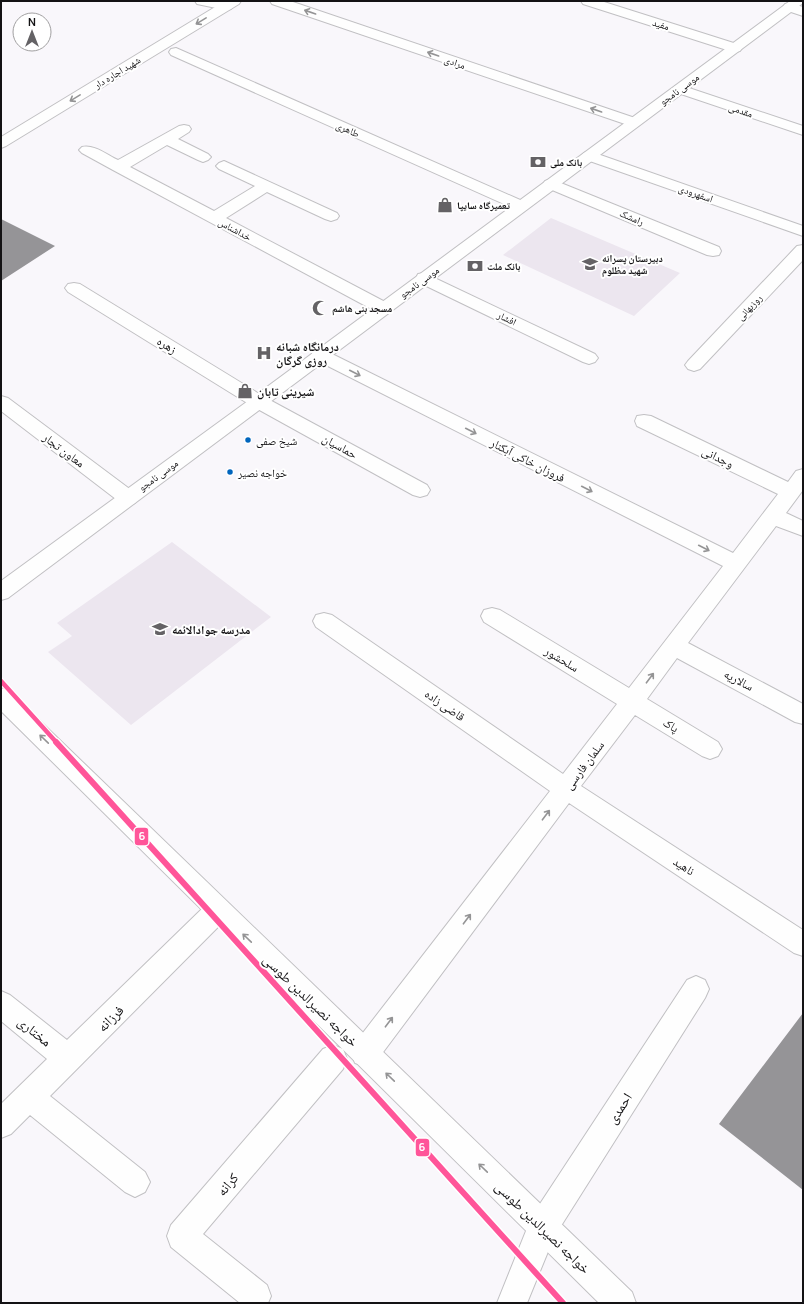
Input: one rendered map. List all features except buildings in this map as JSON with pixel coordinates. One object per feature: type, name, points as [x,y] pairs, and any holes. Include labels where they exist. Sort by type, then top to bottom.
[{"type":"street","points":[[202,1],[230,3]]},
{"type":"street","name":"مرادی","points":[[277,1],[633,122]]},
{"type":"street","name":"مفید","points":[[588,1],[735,48]]},
{"type":"street","name":"شهید اجاره دار","points":[[1,143],[230,3]]},
{"type":"street","name":"موسی نامجو","points":[[1,592],[259,402],[633,122],[735,48],[797,6]]},
{"type":"street","name":"طاهری","points":[[176,52],[521,206]]},
{"type":"street","name":"مقدمی","points":[[680,89],[803,131]]},
{"type":"street","points":[[118,167],[184,129]]},
{"type":"street","points":[[166,139],[203,157]]},
{"type":"street","name":"خداشناس","points":[[87,150],[383,308]]},
{"type":"street","name":"اسفهرودی","points":[[588,156],[803,230]]},
{"type":"street","points":[[224,166],[331,216]]},
{"type":"street","name":"رامشک","points":[[552,184],[713,251]]},
{"type":"street","points":[[214,218],[266,186]]},
{"type":"street","name":"روزبهانی","points":[[694,364],[803,250]]},
{"type":"street","name":"افشار","points":[[424,278],[589,358]]},
{"type":"street","name":"زهره","points":[[74,288],[259,402]]},
{"type":"street","name":"فروزان خاکی آبکنار","points":[[320,355],[736,564]]},
{"type":"street","name":"معاون تجار","points":[[1,402],[128,498]]},
{"type":"street","name":"حماسیان","points":[[259,402],[420,490]]},
{"type":"street","name":"وجدانی","points":[[644,421],[797,484]]},
{"type":"street","name":"سلمان فارسی","points":[[365,1053],[797,484]]},
{"type":"street","points":[[773,516],[803,529]]},
{"type":"street","name":"سلحشور","points":[[492,616],[632,702]]},
{"type":"street","name":"قاضی زاده","points":[[324,621],[566,788]]},
{"type":"street","name":"سالاریه","points":[[674,646],[803,714]]},
{"type":"street","name":"خواجه نصیرالدین طوسی","points":[[1,697],[621,1303]]},
{"type":"street","name":"پاک","points":[[632,702],[710,749]]},
{"type":"street","name":"ناهید","points":[[566,788],[803,944]]},
{"type":"street","name":"فرزانه","points":[[1,1124],[218,910]]},
{"type":"street","name":"احمدی","points":[[512,1303],[543,1227],[696,989]]},
{"type":"street","name":"مختاری","points":[[1,1004],[68,1059]]},
{"type":"street","name":"کرانه","points":[[256,1296],[182,1236],[333,1059]]},
{"type":"street","points":[[29,1097],[135,1182]]},
{"type":"shaded area","name":"دبیرستان پسرانه شهید مظلوم","points":[[551,218],[680,273],[634,316],[503,255]]},
{"type":"shaded area","name":"مدرسه جوادالائمه","points":[[172,542],[271,617],[131,725],[48,652],[72,636],[57,623]]},
{"type":"transit line","name":"6","points":[[1,681],[563,1303]]},
{"type":"place","name":"بانک ملی","points":[[538,162]]},
{"type":"place","name":"تعمیرگاه سایپا","points":[[445,205]]},
{"type":"place","name":"دبیرستان پسرانه شهید مظلوم","points":[[590,264]]},
{"type":"place","name":"بانک ملت","points":[[475,266]]},
{"type":"place","name":"مسجد بنی هاشم","points":[[320,308]]},
{"type":"place","name":"درمانگاه شبانه روزی گرگان","points":[[264,353]]},
{"type":"place","name":"شیرینی تابان","points":[[245,391]]},
{"type":"place","name":"شیخ صفی","points":[[248,440]]},
{"type":"place","name":"خواجه نصیر","points":[[230,472]]},
{"type":"place","name":"مدرسه جوادالائمه","points":[[160,629]]}]
